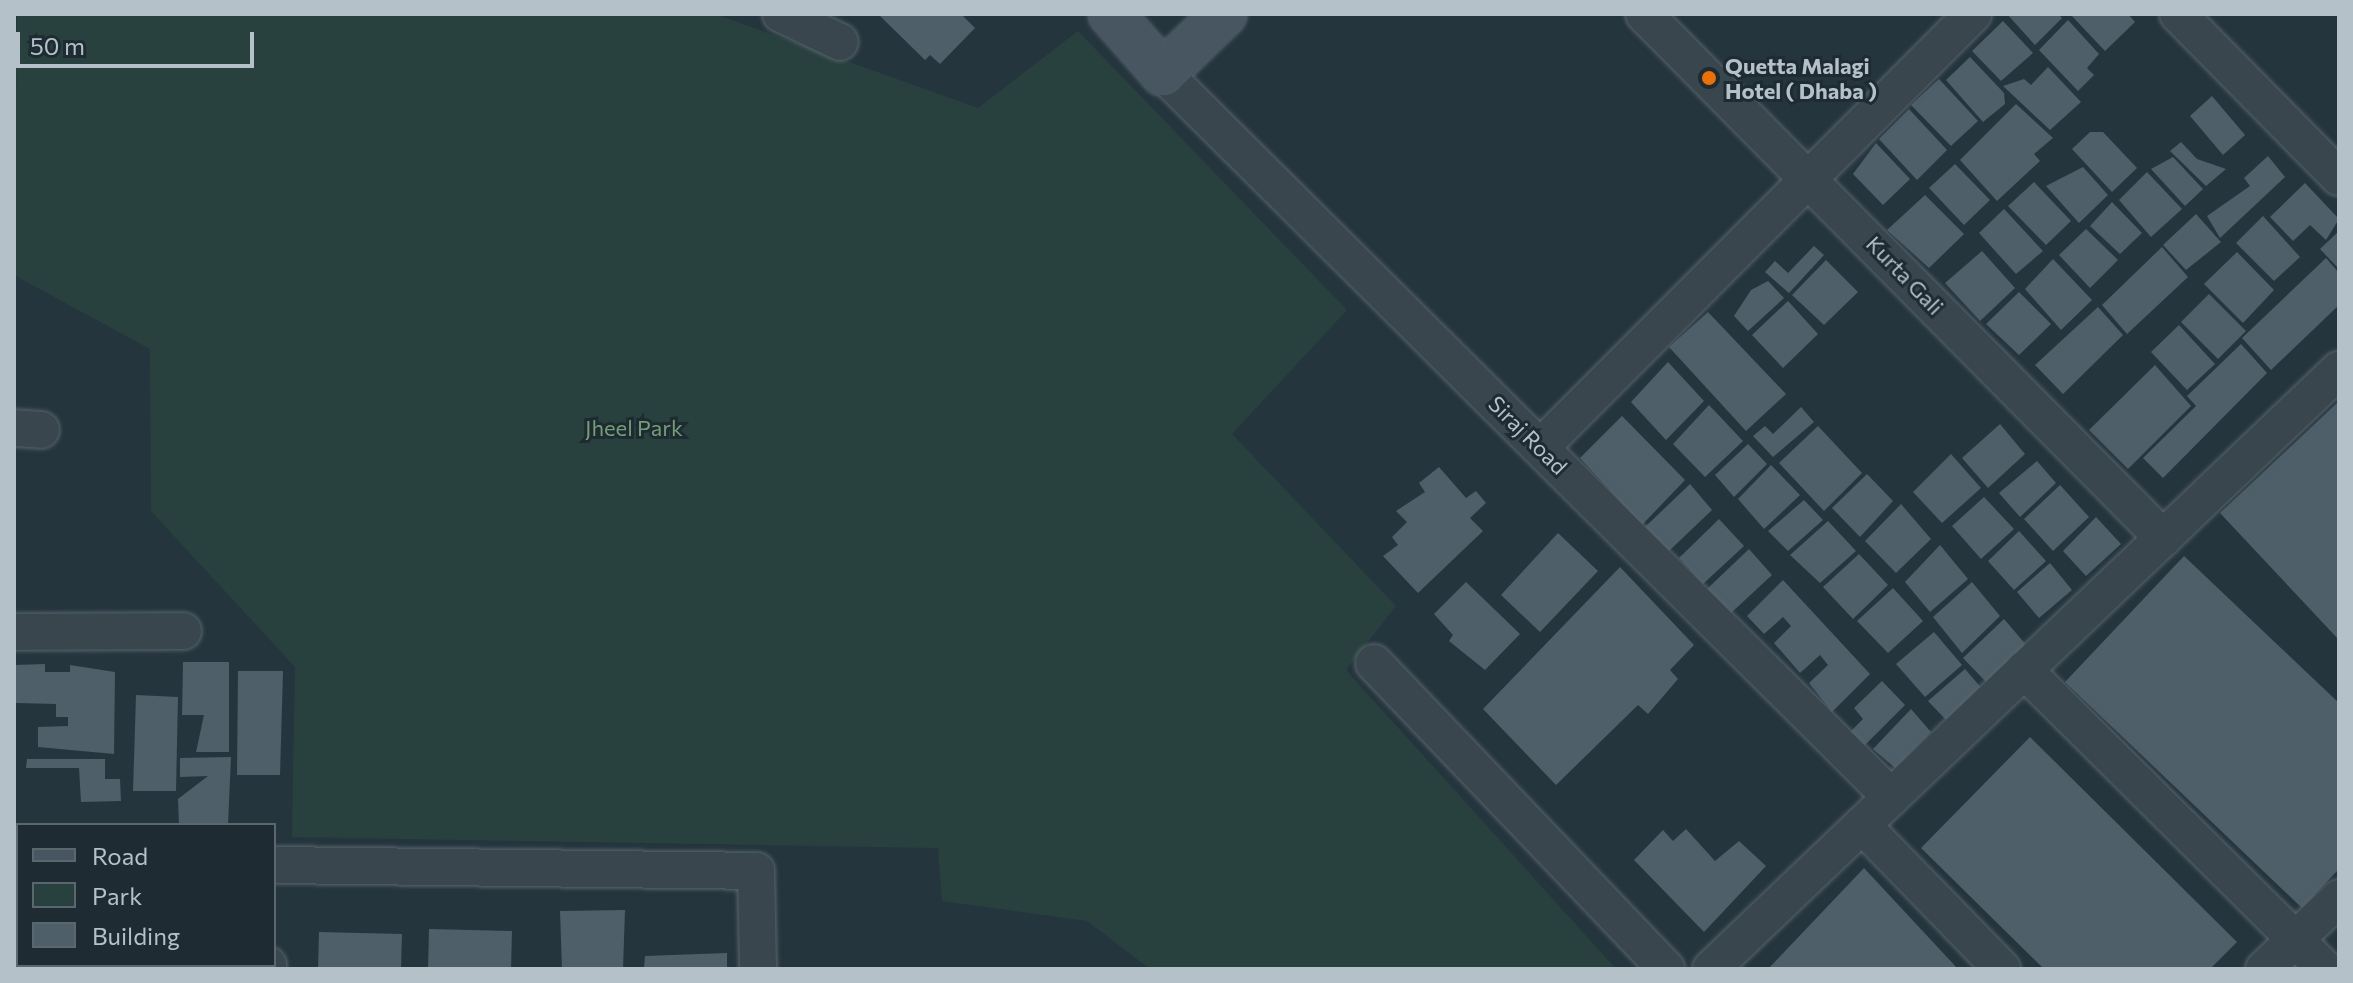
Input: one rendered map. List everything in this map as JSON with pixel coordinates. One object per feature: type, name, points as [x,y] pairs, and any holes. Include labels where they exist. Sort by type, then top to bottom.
[{"type":"street","points":[[781,14],[840,42]]},
{"type":"street","points":[[1125,19],[1163,73],[1224,14]]},
{"type":"street","name":"Kurta Gali","points":[[1644,14],[1810,177],[2163,538]]},
{"type":"street","points":[[1541,447],[1973,14]]},
{"type":"street","points":[[2178,14],[2339,177]]},
{"type":"street","name":"Siraj Road","points":[[1163,73],[1891,797]]},
{"type":"street","points":[[1711,969],[2339,370]]},
{"type":"street","points":[[14,632],[183,631]]},
{"type":"street","points":[[1374,663],[1666,969]]},
{"type":"street","points":[[2024,670],[2325,969]]},
{"type":"street","points":[[1862,825],[2002,969]]},
{"type":"street","points":[[276,865],[756,871],[758,969]]},
{"type":"street","points":[[2264,969],[2339,898]]},
{"type":"green space","name":"Jheel Park","points":[[17,14],[715,14],[978,108],[1078,31],[1347,310],[1232,434],[1396,606],[1346,670],[1616,969],[1150,969],[1087,921],[942,901],[938,848],[292,837],[295,667],[151,511],[150,349],[14,275]]},
{"type":"building","points":[[878,14],[961,14],[975,28],[940,64],[930,55],[925,60]]},
{"type":"building","points":[[2007,14],[2058,14],[2062,18],[2035,45]]},
{"type":"building","points":[[2070,14],[2128,14],[2135,22],[2105,51]]},
{"type":"building","points":[[2068,20],[2099,54],[2087,68],[2094,75],[2078,91],[2039,50]]},
{"type":"building","points":[[2003,21],[2033,53],[2001,81],[1972,51]]},
{"type":"building","points":[[1970,57],[2004,93],[2005,104],[1983,122],[1946,80]]},
{"type":"building","points":[[2048,67],[2081,102],[2050,130],[2003,86],[2024,79],[2031,85]]},
{"type":"building","points":[[1939,79],[1978,121],[1951,146],[1911,105]]},
{"type":"building","points":[[2212,96],[2245,135],[2223,155],[2190,116]]},
{"type":"building","points":[[2016,104],[2053,138],[2034,154],[2040,161],[1997,201],[1960,160]]},
{"type":"building","points":[[1909,109],[1947,150],[1917,180],[1879,139]]},
{"type":"building","points":[[2090,132],[2103,132],[2137,168],[2112,192],[2072,149]]},
{"type":"building","points":[[2181,142],[2197,159],[2226,169],[2206,186],[2170,151]]},
{"type":"building","points":[[1876,143],[1910,179],[1883,205],[1853,174]]},
{"type":"building","points":[[2268,156],[2285,177],[2220,238],[2207,216],[2250,186],[2244,178]]},
{"type":"building","points":[[2173,157],[2203,189],[2185,206],[2151,169]]},
{"type":"building","points":[[1955,164],[1990,200],[1964,225],[1929,188]]},
{"type":"building","points":[[2083,167],[2108,195],[2079,223],[2046,186]]},
{"type":"building","points":[[2147,172],[2182,209],[2151,237],[2119,200]]},
{"type":"building","points":[[2034,182],[2071,221],[2046,245],[2008,206]]},
{"type":"building","points":[[2305,183],[2339,219],[2326,240],[2310,225],[2293,241],[2270,217]]},
{"type":"building","points":[[1925,195],[1964,234],[1929,268],[1887,230]]},
{"type":"building","points":[[2112,202],[2142,233],[2120,254],[2090,226]]},
{"type":"building","points":[[2004,209],[2043,251],[2016,274],[1979,233]]},
{"type":"building","points":[[2196,214],[2221,242],[2186,270],[2163,245]]},
{"type":"building","points":[[2263,216],[2300,257],[2274,281],[2236,243]]},
{"type":"building","points":[[2086,229],[2118,260],[2090,288],[2059,255]]},
{"type":"building","points":[[2339,231],[2339,269],[2320,249]]},
{"type":"building","points":[[1814,246],[1824,255],[1789,293],[1765,272],[1775,261],[1788,273]]},
{"type":"building","points":[[2162,247],[2188,277],[2127,334],[2102,305]]},
{"type":"building","points":[[1982,251],[2015,288],[1980,321],[1945,283]]},
{"type":"building","points":[[2237,252],[2274,290],[2243,323],[2204,284]]},
{"type":"building","points":[[2326,258],[2339,273],[2339,305],[2271,370],[2242,338]]},
{"type":"building","points":[[2053,259],[2092,300],[2061,330],[2025,289]]},
{"type":"building","points":[[1826,260],[1858,292],[1824,325],[1792,295]]},
{"type":"building","points":[[1768,281],[1784,298],[1748,331],[1734,316],[1751,290]]},
{"type":"building","points":[[2019,292],[2051,324],[2019,355],[1986,324]]},
{"type":"building","points":[[2209,294],[2246,331],[2218,359],[2181,322]]},
{"type":"building","points":[[1788,301],[1818,334],[1783,368],[1752,335]]},
{"type":"building","points":[[2098,307],[2123,335],[2063,394],[2035,365]]},
{"type":"building","points":[[1708,312],[1786,394],[1746,431],[1669,347]]},
{"type":"building","points":[[2179,325],[2215,364],[2187,390],[2151,352]]},
{"type":"building","points":[[2241,344],[2267,373],[2163,478],[2143,458],[2196,406],[2187,396]]},
{"type":"building","points":[[1668,362],[1704,401],[1666,440],[1631,402]]},
{"type":"building","points":[[2155,365],[2191,406],[2128,469],[2089,430]]},
{"type":"building","points":[[2339,401],[2339,640],[2220,513]]},
{"type":"building","points":[[1709,405],[1743,441],[1705,477],[1673,444]]},
{"type":"building","points":[[1801,407],[1814,422],[1773,457],[1753,436],[1765,426],[1773,434]]},
{"type":"building","points":[[1622,416],[1685,480],[1642,525],[1580,458]]},
{"type":"building","points":[[2000,424],[2025,454],[1988,488],[1962,458]]},
{"type":"building","points":[[1818,426],[1862,473],[1824,511],[1779,463]]},
{"type":"building","points":[[1748,444],[1767,464],[1734,497],[1715,475]]},
{"type":"building","points":[[1951,454],[1981,488],[1942,523],[1913,492]]},
{"type":"building","points":[[2037,461],[2056,483],[2020,517],[1999,493]]},
{"type":"building","points":[[1771,465],[1800,495],[1764,529],[1738,499]]},
{"type":"building","points":[[1439,467],[1466,498],[1476,491],[1486,503],[1470,518],[1483,531],[1418,593],[1383,556],[1398,545],[1392,537],[1407,522],[1396,511],[1425,492],[1419,483]]},
{"type":"building","points":[[1867,474],[1893,501],[1860,537],[1832,508]]},
{"type":"building","points":[[1690,484],[1712,510],[1669,551],[1645,527]]},
{"type":"building","points":[[2060,485],[2089,517],[2053,551],[2024,519]]},
{"type":"building","points":[[1984,497],[2014,529],[1981,559],[1952,526]]},
{"type":"building","points":[[1804,500],[1823,520],[1788,551],[1768,531]]},
{"type":"building","points":[[1901,504],[1931,539],[1896,573],[1865,541]]},
{"type":"building","points":[[2096,517],[2121,544],[2086,576],[2063,551]]},
{"type":"building","points":[[1719,519],[1744,546],[1703,584],[1679,558]]},
{"type":"building","points":[[1828,521],[1856,551],[1820,583],[1790,555]]},
{"type":"building","points":[[2019,531],[2046,561],[2014,590],[1988,561]]},
{"type":"building","points":[[1558,533],[1598,571],[1540,632],[1501,595]]},
{"type":"building","points":[[1940,545],[1968,579],[1930,612],[1905,582]]},
{"type":"building","points":[[1749,549],[1772,575],[1730,614],[1707,589]]},
{"type":"building","points":[[1859,554],[1888,585],[1853,619],[1823,587]]},
{"type":"building","points":[[2184,556],[2339,703],[2339,869],[2302,908],[2065,682]]},
{"type":"building","points":[[2050,563],[2072,590],[2039,618],[2017,592]]},
{"type":"building","points":[[1620,567],[1694,645],[1670,670],[1678,679],[1648,714],[1638,705],[1556,785],[1483,709]]},
{"type":"building","points":[[1783,580],[1870,674],[1832,712],[1809,683],[1828,665],[1820,655],[1800,673],[1774,643],[1791,626],[1783,617],[1764,634],[1747,616]]},
{"type":"building","points":[[1466,582],[1520,634],[1485,670],[1449,641],[1453,635],[1434,614]]},
{"type":"building","points":[[1972,582],[2000,616],[1962,653],[1933,617]]},
{"type":"building","points":[[1893,588],[1923,621],[1888,653],[1857,621]]},
{"type":"building","points":[[2004,619],[2028,647],[1988,684],[1963,658]]},
{"type":"building","points":[[1934,632],[1962,665],[1925,697],[1896,664]]},
{"type":"building","points":[[183,662],[229,662],[229,752],[196,752],[204,715],[182,715]]},
{"type":"building","points":[[45,664],[45,672],[70,672],[70,665],[115,672],[114,754],[38,747],[38,727],[68,726],[68,717],[56,717],[56,704],[16,703],[14,665]]},
{"type":"building","points":[[1965,669],[1984,691],[1947,721],[1928,701]]},
{"type":"building","points":[[238,671],[283,671],[280,775],[237,775]]},
{"type":"building","points":[[1882,681],[1905,705],[1863,747],[1848,734],[1863,719],[1854,708]]},
{"type":"building","points":[[136,695],[178,697],[176,791],[133,791]]},
{"type":"building","points":[[1911,709],[1931,732],[1895,768],[1873,749]]},
{"type":"building","points":[[2030,737],[2237,942],[2210,969],[2044,969],[1921,848]]},
{"type":"building","points":[[231,757],[228,823],[179,823],[178,799],[208,776],[180,777],[180,758]]},
{"type":"building","points":[[27,759],[105,759],[105,779],[120,779],[121,801],[81,802],[79,768],[26,768]]},
{"type":"building","points":[[1686,829],[1715,861],[1739,841],[1766,866],[1704,932],[1634,860],[1663,830],[1673,841]]},
{"type":"building","points":[[1864,868],[1958,969],[1768,969]]},
{"type":"building","points":[[625,910],[623,969],[562,969],[560,911]]},
{"type":"building","points":[[429,929],[512,931],[511,969],[428,969]]},
{"type":"building","points":[[319,932],[402,934],[401,969],[318,969]]},
{"type":"building","points":[[727,953],[727,969],[644,969],[645,956]]},
{"type":"building","points":[[15,963],[16,967],[97,967],[97,969],[15,969]]},
{"type":"place","name":"Quetta Malagi Hotel ( Dhaba )","points":[[1709,78]]}]
